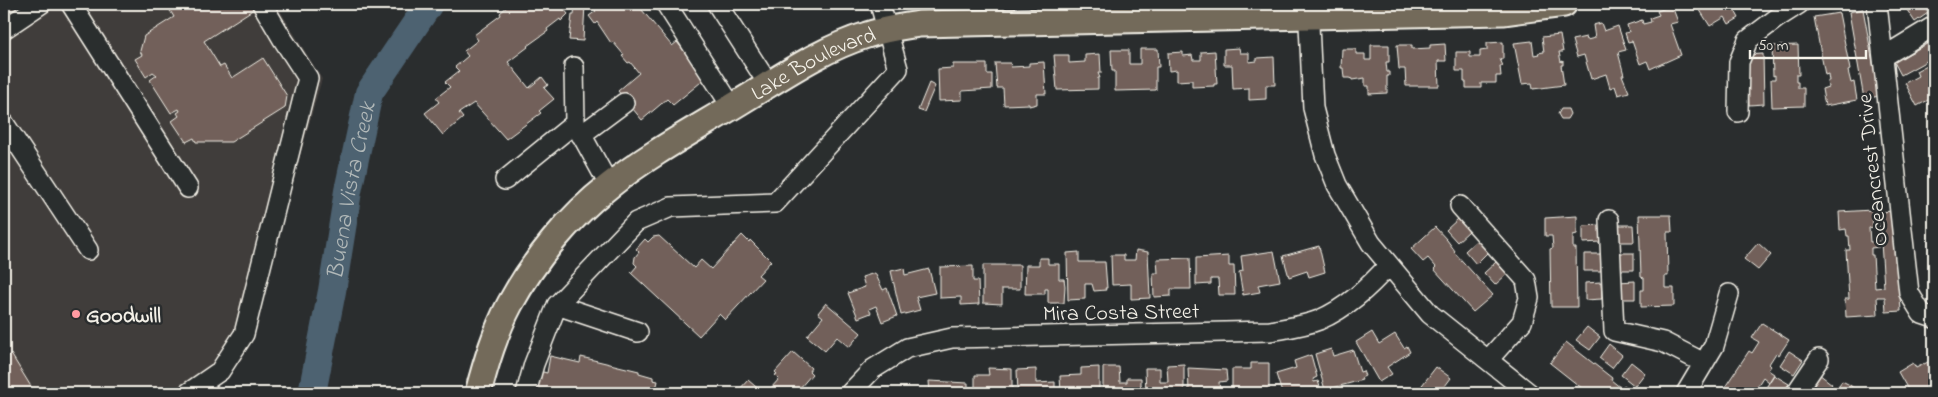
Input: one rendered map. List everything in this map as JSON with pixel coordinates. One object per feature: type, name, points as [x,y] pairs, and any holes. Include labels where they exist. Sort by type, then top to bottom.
[{"type":"main road","name":"Lake Boulevard","points":[[478,393],[488,356],[510,305],[540,258],[568,223],[609,186],[647,159],[807,61],[862,36],[886,29],[919,24],[1308,10],[1503,12],[1564,4]]},
{"type":"street","points":[[4,29],[41,4]]},
{"type":"street","points":[[71,4],[188,188]]},
{"type":"street","points":[[188,393],[220,371],[244,334],[308,78],[262,4]]},
{"type":"street","points":[[666,4],[732,107]]},
{"type":"street","points":[[717,4],[769,85]]},
{"type":"street","points":[[526,393],[534,364],[557,304],[636,222],[671,206],[775,204],[898,69],[880,4]]},
{"type":"street","points":[[1738,112],[1738,62],[1748,40],[1773,11],[1799,4]]},
{"type":"street","name":"Oceancrest Drive","points":[[1877,4],[1909,293],[1922,314],[1934,318]]},
{"type":"street","points":[[1308,10],[1313,108],[1325,155],[1337,185],[1370,243],[1430,314],[1529,393]]},
{"type":"street","points":[[1883,57],[1934,26]]},
{"type":"street","points":[[574,67],[578,129],[609,186]]},
{"type":"street","points":[[505,180],[578,129],[624,103]]},
{"type":"street","points":[[4,123],[88,250]]},
{"type":"street","points":[[1460,206],[1526,280],[1530,298],[1522,322],[1488,360]]},
{"type":"street","points":[[1609,220],[1614,331],[1663,342],[1704,363]]},
{"type":"street","name":"Mira Costa Street","points":[[850,393],[873,369],[907,348],[952,338],[1270,331],[1318,320],[1342,308],[1370,286],[1389,265]]},
{"type":"street","points":[[1686,393],[1714,346],[1729,294]]},
{"type":"street","points":[[557,304],[638,332]]},
{"type":"street","points":[[1796,393],[1819,358]]},
{"type":"shaded area","points":[[4,4],[276,4],[322,79],[242,358],[215,388],[208,393],[4,393]]},
{"type":"building","points":[[105,4],[131,4],[125,8]]},
{"type":"building","points":[[166,4],[250,4],[254,9],[204,41],[220,67],[224,65],[232,78],[263,58],[287,96],[285,108],[231,142],[196,142],[194,138],[186,142],[172,121],[179,116],[177,113],[180,111],[179,109],[171,113],[150,80],[157,75],[153,72],[146,77],[135,59],[142,55],[140,51],[144,36],[174,17]]},
{"type":"building","points":[[510,4],[568,4],[563,8],[568,14],[561,21],[560,19],[547,29],[548,31],[508,62],[529,88],[542,77],[548,85],[544,88],[554,99],[539,111],[541,113],[506,139],[474,103],[459,113],[463,118],[443,135],[425,113],[439,102],[436,98],[450,87],[445,82],[459,71],[455,67],[468,56],[464,51],[478,40],[474,35],[501,15],[500,13]]},
{"type":"building","points":[[575,4],[585,4],[583,41],[569,40]]},
{"type":"building","points":[[596,4],[637,4],[672,46],[677,42],[706,78],[673,105],[667,99],[642,120],[618,91],[639,73],[622,56],[624,55],[613,42],[611,43],[597,22],[595,24],[589,16],[596,11],[592,7]]},
{"type":"building","points":[[1696,4],[1726,4],[1730,11],[1734,9],[1739,18],[1729,24],[1725,17],[1710,26]]},
{"type":"building","points":[[1903,4],[1922,4],[1928,13],[1915,22]]},
{"type":"building","points":[[1672,6],[1678,22],[1670,24],[1681,55],[1650,69],[1647,61],[1640,64],[1632,41],[1628,42],[1625,33],[1629,32],[1627,25],[1642,20],[1643,24],[1651,22],[1650,18],[1659,15],[1657,11]]},
{"type":"building","points":[[1863,9],[1879,96],[1864,99],[1849,12]]},
{"type":"building","points":[[1839,13],[1850,70],[1848,71],[1851,83],[1854,82],[1857,100],[1825,106],[1822,89],[1828,87],[1827,81],[1829,81],[1828,74],[1825,75],[1814,17]]},
{"type":"building","points":[[1601,23],[1604,31],[1618,26],[1626,50],[1618,52],[1624,75],[1622,75],[1629,92],[1618,95],[1615,86],[1610,88],[1606,74],[1591,79],[1584,55],[1577,57],[1572,40],[1586,37],[1587,40],[1595,38],[1593,25]]},
{"type":"building","points":[[1560,35],[1563,52],[1559,52],[1561,62],[1563,61],[1563,65],[1561,65],[1564,85],[1533,89],[1532,83],[1522,84],[1514,43],[1532,41],[1534,55],[1544,52],[1542,37]]},
{"type":"building","points":[[1934,40],[1934,57],[1901,75],[1894,62]]},
{"type":"building","points":[[1503,42],[1503,59],[1500,59],[1503,66],[1500,66],[1501,76],[1496,76],[1496,83],[1481,83],[1481,88],[1466,88],[1464,71],[1456,71],[1456,52],[1470,52],[1470,57],[1480,57],[1480,51],[1487,50],[1487,43]]},
{"type":"building","points":[[1445,44],[1446,61],[1438,61],[1439,86],[1406,86],[1405,69],[1399,69],[1397,45],[1412,45],[1412,49],[1430,48],[1430,45]]},
{"type":"building","points":[[1371,45],[1389,45],[1389,62],[1386,62],[1387,72],[1389,72],[1389,76],[1387,76],[1387,93],[1369,94],[1369,86],[1365,86],[1365,78],[1352,80],[1344,78],[1343,68],[1341,68],[1342,49],[1356,49],[1356,54],[1365,54],[1365,60],[1371,60]]},
{"type":"building","points":[[1798,45],[1799,75],[1796,75],[1796,82],[1798,82],[1798,88],[1804,88],[1804,106],[1772,107],[1771,79],[1775,79],[1775,75],[1773,76],[1772,46]]},
{"type":"building","points":[[1239,48],[1240,53],[1249,53],[1249,62],[1257,61],[1257,58],[1274,57],[1275,85],[1266,85],[1266,99],[1249,100],[1249,88],[1233,89],[1232,65],[1224,65],[1224,49]]},
{"type":"building","points":[[1140,49],[1158,49],[1159,67],[1156,67],[1156,90],[1115,91],[1115,71],[1112,71],[1111,50],[1129,50],[1129,64],[1140,64]]},
{"type":"building","points":[[1215,51],[1217,84],[1214,84],[1214,86],[1192,87],[1192,80],[1177,81],[1177,70],[1169,71],[1168,53],[1183,52],[1183,56],[1192,55],[1193,60],[1201,60],[1201,52]]},
{"type":"building","points":[[1100,54],[1101,73],[1098,73],[1100,78],[1098,78],[1098,89],[1057,90],[1054,55],[1069,55],[1069,63],[1085,62],[1085,55]]},
{"type":"building","points":[[1763,54],[1764,104],[1749,105],[1747,55]]},
{"type":"building","points":[[1044,62],[1046,94],[1037,94],[1037,104],[1029,106],[1029,104],[1004,105],[1003,88],[997,88],[995,63],[1010,63],[1011,67],[1029,66],[1029,63]]},
{"type":"building","points":[[953,64],[987,64],[987,74],[992,74],[992,89],[962,91],[962,100],[939,101],[938,69],[953,68]]},
{"type":"building","points":[[1934,64],[1934,97],[1917,106],[1905,83],[1918,76],[1916,71],[1927,65],[1930,70]]},
{"type":"building","points":[[929,83],[935,86],[924,112],[918,110]]},
{"type":"building","points":[[1561,109],[1568,109],[1570,114],[1567,119],[1561,119],[1558,114]]},
{"type":"building","points":[[1872,210],[1873,227],[1869,228],[1870,242],[1879,241],[1879,247],[1871,248],[1875,288],[1884,287],[1879,212],[1894,211],[1901,311],[1886,312],[1885,297],[1877,297],[1878,315],[1846,317],[1845,299],[1849,299],[1846,250],[1850,250],[1849,236],[1847,236],[1846,229],[1840,230],[1839,212]]},
{"type":"building","points":[[1639,215],[1671,215],[1672,232],[1667,232],[1668,276],[1665,276],[1665,288],[1674,288],[1674,306],[1641,307],[1641,290],[1644,290],[1644,278],[1641,277]]},
{"type":"building","points":[[1577,216],[1577,234],[1573,235],[1573,248],[1576,248],[1577,307],[1551,307],[1550,249],[1553,248],[1552,236],[1545,236],[1545,218]]},
{"type":"building","points":[[1458,219],[1469,231],[1457,242],[1446,230]]},
{"type":"building","points":[[1600,225],[1600,242],[1583,243],[1583,226]]},
{"type":"building","points":[[1617,225],[1633,225],[1634,242],[1617,242]]},
{"type":"building","points":[[1435,227],[1447,240],[1454,252],[1493,295],[1473,312],[1434,269],[1436,267],[1428,258],[1423,262],[1411,249]]},
{"type":"building","points":[[742,235],[749,242],[750,240],[771,261],[758,275],[763,279],[725,320],[719,314],[699,336],[631,273],[637,266],[634,263],[635,257],[639,252],[636,249],[645,239],[648,242],[653,237],[659,236],[694,268],[701,260],[711,269]]},
{"type":"building","points":[[1477,240],[1488,252],[1476,264],[1465,251]]},
{"type":"building","points":[[1758,243],[1771,255],[1758,270],[1744,259]]},
{"type":"building","points":[[1319,246],[1325,272],[1309,277],[1307,271],[1289,277],[1283,256]]},
{"type":"building","points":[[1136,250],[1148,252],[1150,298],[1131,299],[1131,284],[1112,285],[1111,255],[1124,255],[1124,260],[1135,260]]},
{"type":"building","points":[[1274,251],[1280,281],[1258,285],[1260,292],[1243,295],[1239,272],[1243,271],[1241,256]]},
{"type":"building","points":[[1079,252],[1079,262],[1105,262],[1107,288],[1105,288],[1106,290],[1094,291],[1092,284],[1085,284],[1085,299],[1068,300],[1067,253]]},
{"type":"building","points":[[1617,253],[1634,253],[1634,270],[1617,270]]},
{"type":"building","points":[[1584,254],[1601,254],[1601,271],[1584,271]]},
{"type":"building","points":[[1229,256],[1229,266],[1234,266],[1235,295],[1219,295],[1218,279],[1211,279],[1211,284],[1196,285],[1196,258]]},
{"type":"building","points":[[1039,258],[1048,258],[1048,264],[1059,264],[1059,279],[1064,279],[1065,286],[1064,303],[1048,303],[1048,289],[1045,289],[1045,294],[1025,294],[1026,265],[1039,265]]},
{"type":"building","points":[[1190,258],[1191,289],[1171,289],[1171,296],[1154,297],[1153,273],[1158,273],[1157,259]]},
{"type":"building","points":[[1496,262],[1507,274],[1495,285],[1484,273]]},
{"type":"building","points":[[983,265],[1020,265],[1020,289],[1002,289],[1002,304],[983,303]]},
{"type":"building","points":[[973,266],[973,281],[978,281],[979,304],[961,305],[961,297],[940,298],[940,267]]},
{"type":"building","points":[[904,268],[905,275],[929,269],[935,293],[916,297],[920,310],[901,315],[891,271]]},
{"type":"building","points":[[875,273],[883,290],[887,288],[897,316],[882,322],[876,306],[869,309],[871,313],[858,318],[848,293],[865,287],[862,277]]},
{"type":"building","points":[[1635,281],[1635,299],[1618,299],[1618,282]]},
{"type":"building","points":[[1601,282],[1602,299],[1585,300],[1585,283]]},
{"type":"building","points":[[826,303],[861,333],[849,347],[837,337],[825,351],[807,336],[823,317],[818,313]]},
{"type":"building","points":[[1762,323],[1789,340],[1779,355],[1776,353],[1769,364],[1771,366],[1768,370],[1774,374],[1769,382],[1763,377],[1753,393],[1721,393],[1749,351],[1752,353],[1759,342],[1752,338]]},
{"type":"building","points":[[1587,327],[1600,337],[1590,350],[1576,340]]},
{"type":"building","points":[[1372,332],[1379,344],[1395,334],[1404,348],[1407,346],[1410,352],[1387,367],[1392,374],[1379,382],[1356,342]]},
{"type":"building","points":[[1566,342],[1612,378],[1611,380],[1621,388],[1624,385],[1634,393],[1588,393],[1550,363]]},
{"type":"building","points":[[1609,344],[1622,355],[1612,368],[1599,358]]},
{"type":"building","points":[[1331,349],[1333,356],[1353,350],[1360,372],[1363,371],[1365,376],[1361,378],[1362,380],[1325,390],[1315,354]]},
{"type":"building","points":[[1789,351],[1803,360],[1794,374],[1780,365]]},
{"type":"building","points":[[793,352],[811,368],[809,371],[812,374],[799,389],[803,393],[776,393],[771,388],[779,379],[775,372]]},
{"type":"building","points":[[11,354],[35,393],[4,393],[4,359]]},
{"type":"building","points":[[1311,355],[1317,377],[1313,379],[1314,382],[1318,381],[1322,393],[1282,393],[1276,374],[1296,368],[1294,361]]},
{"type":"building","points":[[550,356],[580,363],[581,357],[639,371],[639,373],[653,377],[653,380],[658,381],[655,393],[533,393],[539,371],[547,373]]},
{"type":"building","points":[[1934,359],[1934,388],[1927,393],[1910,393],[1898,372],[1913,363],[1916,368]]},
{"type":"building","points":[[1631,362],[1645,373],[1635,386],[1621,375]]},
{"type":"building","points":[[1251,363],[1269,363],[1269,393],[1232,393],[1232,369],[1251,369]]},
{"type":"building","points":[[1184,364],[1184,393],[1146,393],[1145,368],[1160,368],[1160,382],[1168,382],[1167,365]]},
{"type":"building","points":[[1099,367],[1099,388],[1094,389],[1094,393],[1061,393],[1060,376],[1081,375],[1081,368]]},
{"type":"building","points":[[1103,367],[1119,367],[1120,382],[1127,382],[1127,378],[1141,378],[1141,393],[1103,393]]},
{"type":"building","points":[[1436,367],[1451,378],[1442,390],[1446,393],[1416,393]]},
{"type":"building","points":[[988,368],[1012,369],[1012,393],[975,393],[975,375],[989,375]]},
{"type":"building","points":[[1188,368],[1226,370],[1227,381],[1219,382],[1220,391],[1189,391]]},
{"type":"building","points":[[1036,369],[1036,383],[1055,382],[1055,393],[1018,393],[1017,370]]},
{"type":"building","points":[[1819,374],[1832,384],[1826,393],[1816,393],[1809,388]]},
{"type":"building","points":[[1774,375],[1789,384],[1782,393],[1771,393],[1765,389]]},
{"type":"building","points":[[748,380],[763,393],[741,393],[738,391]]},
{"type":"building","points":[[929,381],[968,383],[968,393],[930,393]]},
{"type":"building","points":[[1842,381],[1850,385],[1859,393],[1833,393]]},
{"type":"waterway","name":"Buena Vista Creek","points":[[312,393],[332,291],[348,191],[369,93],[429,4]]},
{"type":"place","name":"Goodwill","points":[[76,314]]}]
